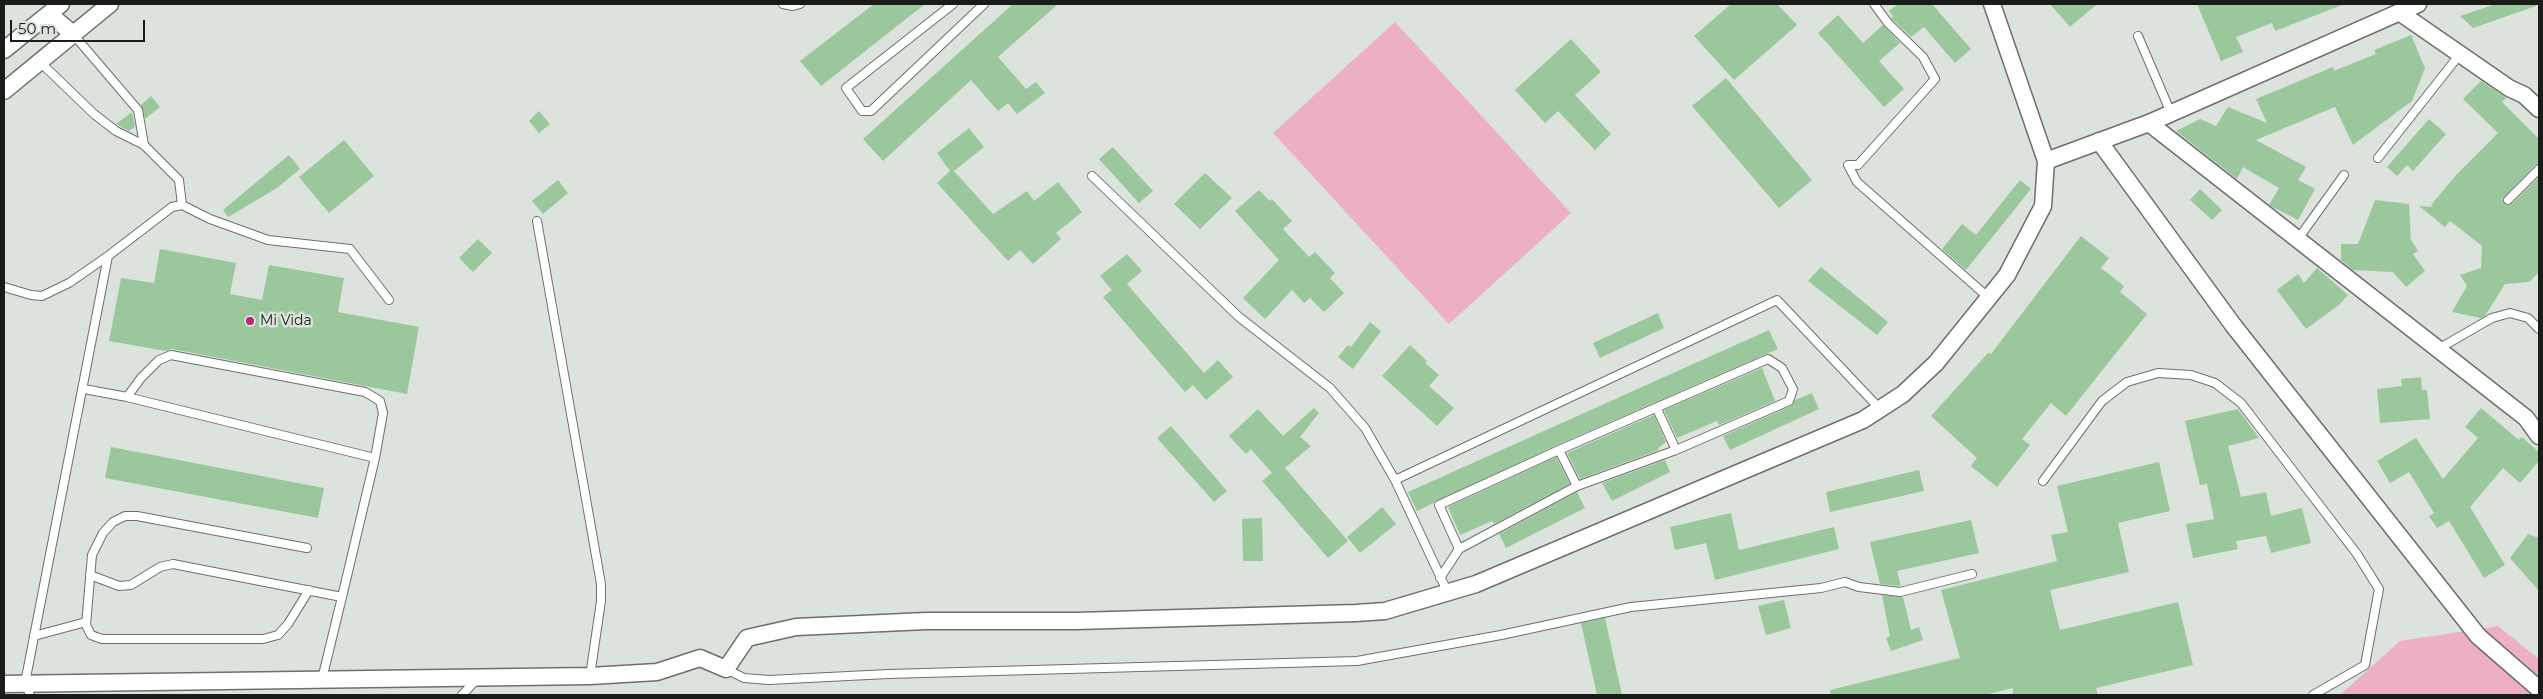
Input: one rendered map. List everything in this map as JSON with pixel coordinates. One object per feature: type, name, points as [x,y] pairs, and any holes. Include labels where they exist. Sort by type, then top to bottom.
[{"type":"street","points":[[4,91],[110,4]]},
{"type":"street","points":[[4,684],[27,689],[590,676],[658,672],[700,658],[726,669],[747,638],[796,627],[926,621],[1076,621],[1326,615],[1385,610],[1476,584],[1863,420],[1903,394],[1936,363],[2007,275],[2043,206],[2046,162],[1992,4]]},
{"type":"street","points":[[2046,162],[2149,123],[2418,4]]},
{"type":"street","points":[[4,50],[54,9],[72,34]]},
{"type":"street","points":[[2399,12],[2516,93],[2524,95],[2539,108]]},
{"type":"street","points":[[2149,123],[2526,418],[2539,436]]},
{"type":"street","points":[[2099,141],[2233,324],[2478,636],[2539,689]]},
{"type":"lane","points":[[783,4],[792,6],[800,4]]},
{"type":"lane","points":[[953,4],[846,88],[862,111],[871,111],[984,4]]},
{"type":"lane","points":[[1874,4],[1888,22],[1923,57],[1934,79],[1858,165],[1848,165],[1857,182],[1989,298]]},
{"type":"lane","points":[[72,34],[138,110],[144,145]]},
{"type":"lane","points":[[2138,36],[2171,113]]},
{"type":"lane","points":[[2378,158],[2460,54]]},
{"type":"lane","points":[[40,62],[94,114],[116,131],[144,145],[179,180],[182,205]]},
{"type":"lane","points":[[2508,200],[2539,169]]},
{"type":"lane","points":[[2298,238],[2344,175]]},
{"type":"lane","points":[[1092,176],[1238,316],[1330,388],[1366,428],[1395,480],[1448,593]]},
{"type":"lane","points":[[4,287],[31,295],[42,296],[69,283],[172,207],[182,205],[210,219],[268,240],[350,249],[389,300]]},
{"type":"lane","points":[[537,221],[600,584],[601,601],[590,676]]},
{"type":"lane","points":[[27,689],[34,636],[84,389],[108,256]]},
{"type":"lane","points":[[1395,480],[1777,300],[1880,409]]},
{"type":"lane","points":[[2438,349],[2492,318],[2510,313],[2528,318],[2539,329]]},
{"type":"lane","points":[[127,396],[159,360],[171,356],[365,392],[380,401],[382,413],[375,458],[321,681]]},
{"type":"lane","points":[[1440,578],[1459,549],[1577,486],[1676,450],[1789,401],[1793,389],[1782,368],[1768,359],[1657,409],[1559,450],[1439,505],[1459,549]]},
{"type":"lane","points":[[2043,481],[2102,401],[2127,382],[2158,373],[2191,375],[2215,383],[2241,403],[2356,554],[2379,589],[2365,665],[2314,695]]},
{"type":"lane","points":[[84,389],[127,396],[375,458]]},
{"type":"lane","points":[[1657,409],[1676,450]]},
{"type":"lane","points":[[1559,450],[1577,486]]},
{"type":"lane","points":[[307,548],[137,516],[125,516],[113,522],[103,534],[92,556],[86,622],[91,635],[102,639],[263,639],[278,635],[288,624],[309,590]]},
{"type":"lane","points":[[90,574],[119,586],[131,585],[160,567],[174,564],[342,597]]},
{"type":"lane","points":[[726,669],[744,678],[770,680],[918,673],[1357,661],[1501,635],[1632,607],[1821,588],[1845,582],[1859,587],[1900,592],[1972,574]]},
{"type":"lane","points":[[34,636],[86,622]]},
{"type":"lane","points":[[462,695],[477,679]]},
{"type":"shaded area","points":[[1395,22],[1571,213],[1449,324],[1273,133]]},
{"type":"shaded area","points":[[2498,626],[2539,659],[2539,695],[2340,695],[2400,641]]},
{"type":"building","points":[[874,4],[925,4],[821,86],[800,61]]},
{"type":"building","points":[[1013,4],[1058,4],[998,57],[1026,89],[1036,82],[1045,93],[1017,114],[1008,103],[998,111],[971,80],[883,161],[863,139]]},
{"type":"building","points":[[1731,4],[1777,4],[1797,25],[1734,80],[1694,36]]},
{"type":"building","points":[[1898,4],[1932,4],[1971,49],[1955,63],[1924,27],[1911,37],[1891,18],[1893,16],[1889,11]]},
{"type":"building","points":[[2050,4],[2097,4],[2070,27]]},
{"type":"building","points":[[2197,4],[2342,5],[2275,31],[2272,23],[2236,37],[2243,52],[2221,61]]},
{"type":"building","points":[[2496,4],[2535,4],[2536,6],[2473,28],[2460,16]]},
{"type":"building","points":[[1838,15],[1863,43],[1883,25],[1900,43],[1879,61],[1904,89],[1884,107],[1818,33]]},
{"type":"building","points":[[2411,35],[2425,68],[2412,101],[2353,145],[2335,107],[2256,140],[2306,167],[2298,180],[2315,189],[2298,220],[2269,205],[2279,188],[2243,167],[2237,179],[2176,131],[2200,119],[2216,126],[2228,107],[2267,123],[2256,99],[2333,67],[2334,71],[2376,54],[2374,50]]},
{"type":"building","points":[[1571,39],[1601,72],[1575,95],[1611,134],[1595,150],[1558,111],[1545,123],[1515,90]]},
{"type":"building","points":[[1726,78],[1812,180],[1779,208],[1692,106]]},
{"type":"building","points":[[2481,81],[2506,98],[2502,102],[2539,139],[2539,164],[2535,165],[2502,199],[2506,205],[2512,204],[2539,177],[2539,272],[2529,282],[2505,284],[2485,316],[2481,318],[2452,312],[2467,286],[2460,275],[2481,268],[2482,246],[2450,221],[2445,227],[2419,206],[2433,207],[2431,205],[2456,175],[2498,133],[2463,99]]},
{"type":"building","points":[[151,96],[160,107],[145,119],[141,105]]},
{"type":"building","points":[[539,111],[550,124],[539,133],[529,121]]},
{"type":"building","points":[[132,112],[135,127],[129,131],[116,124]]},
{"type":"building","points":[[2429,119],[2446,134],[2413,171],[2407,165],[2397,176],[2387,167]]},
{"type":"building","points":[[969,128],[984,147],[954,171],[993,214],[1027,191],[1034,201],[1058,182],[1082,212],[1056,233],[1061,239],[1033,264],[1020,250],[1008,261],[937,183],[950,171],[937,153]]},
{"type":"building","points":[[344,140],[374,176],[329,213],[299,177]]},
{"type":"building","points":[[1113,147],[1153,191],[1139,203],[1099,159]]},
{"type":"building","points":[[289,155],[300,169],[277,188],[228,217],[223,210]]},
{"type":"building","points":[[1205,173],[1232,198],[1200,229],[1174,204]]},
{"type":"building","points":[[558,180],[568,193],[543,214],[532,201]]},
{"type":"building","points":[[2020,180],[2031,189],[1966,270],[1942,249],[1962,224],[1976,235]]},
{"type":"building","points":[[2200,189],[2222,210],[2212,220],[2190,200]]},
{"type":"building","points":[[1259,190],[1270,201],[1272,199],[1292,221],[1283,229],[1309,257],[1315,252],[1335,273],[1330,278],[1344,293],[1324,312],[1310,298],[1304,303],[1292,290],[1265,319],[1243,298],[1279,260],[1235,211]]},
{"type":"building","points":[[2375,200],[2409,204],[2411,240],[2418,251],[2413,254],[2425,271],[2406,287],[2393,272],[2353,270],[2341,260],[2341,244],[2358,244]]},
{"type":"building","points":[[2081,236],[2109,258],[2101,268],[2124,286],[2120,292],[2147,314],[2066,416],[2051,403],[2022,439],[2030,445],[1997,487],[1971,466],[1977,458],[1931,416],[1988,353],[1991,354]]},
{"type":"building","points":[[478,239],[492,253],[473,272],[459,258]]},
{"type":"building","name":"Mi Vida","points":[[160,249],[236,263],[230,294],[262,300],[269,265],[344,278],[338,312],[419,327],[407,394],[172,349],[166,351],[109,341],[121,278],[154,283]]},
{"type":"building","points":[[1127,254],[1142,271],[1127,284],[1204,373],[1218,360],[1233,377],[1206,400],[1193,385],[1185,392],[1103,297],[1112,290],[1100,276]]},
{"type":"building","points":[[1821,267],[1888,322],[1877,335],[1808,281]]},
{"type":"building","points":[[2317,268],[2348,295],[2339,305],[2306,329],[2277,290],[2298,274],[2304,283]]},
{"type":"building","points":[[1658,313],[1664,328],[1600,358],[1593,343]]},
{"type":"building","points":[[1370,322],[1381,331],[1353,369],[1338,357],[1348,345],[1351,347]]},
{"type":"building","points":[[1769,330],[1778,349],[1557,445],[1417,511],[1408,492]]},
{"type":"building","points":[[1410,345],[1427,361],[1425,363],[1439,375],[1429,386],[1454,408],[1437,426],[1382,376]]},
{"type":"building","points":[[1762,368],[1775,401],[1719,425],[1717,421],[1677,438],[1664,410]]},
{"type":"building","points":[[2421,377],[2422,390],[2427,390],[2430,419],[2380,423],[2377,389],[2402,386],[2401,379]]},
{"type":"building","points":[[1812,393],[1819,409],[1730,450],[1723,436],[1791,406],[1795,400]]},
{"type":"building","points":[[1314,408],[1319,413],[1300,437],[1311,446],[1285,468],[1348,541],[1328,558],[1262,481],[1272,473],[1251,449],[1246,454],[1229,436],[1258,409],[1283,436]]},
{"type":"building","points":[[2481,408],[2519,440],[2522,437],[2539,452],[2539,461],[2520,483],[2503,468],[2470,507],[2505,565],[2484,578],[2449,521],[2437,528],[2429,516],[2434,513],[2409,472],[2390,483],[2377,461],[2416,438],[2443,479],[2478,438],[2465,427]]},
{"type":"building","points":[[2238,409],[2259,438],[2228,446],[2241,497],[2266,492],[2271,516],[2302,508],[2311,543],[2271,553],[2266,536],[2236,541],[2238,549],[2193,558],[2186,524],[2214,519],[2207,484],[2200,485],[2185,421]]},
{"type":"building","points":[[1654,415],[1666,442],[1658,448],[1659,450],[1580,479],[1567,453]]},
{"type":"building","points":[[1171,426],[1227,491],[1214,502],[1157,438]]},
{"type":"building","points":[[111,447],[324,488],[318,518],[105,478]]},
{"type":"building","points":[[1556,457],[1570,484],[1494,524],[1492,521],[1460,535],[1448,507]]},
{"type":"building","points":[[1665,460],[1670,472],[1612,501],[1602,483]]},
{"type":"building","points":[[2159,462],[2170,511],[2118,523],[2129,572],[2050,590],[2060,630],[2178,602],[2193,665],[2096,688],[2098,695],[2013,695],[2013,688],[1985,695],[1831,695],[1830,690],[1960,658],[1941,590],[2057,561],[2051,535],[2068,532],[2057,486]]},
{"type":"building","points":[[1919,470],[1924,491],[1830,512],[1826,492]]},
{"type":"building","points":[[1577,492],[1585,508],[1506,548],[1499,534]]},
{"type":"building","points":[[1382,507],[1396,524],[1360,553],[1347,537]]},
{"type":"building","points":[[1731,513],[1739,550],[1834,527],[1839,549],[1715,580],[1706,543],[1675,550],[1670,527]]},
{"type":"building","points":[[1262,518],[1263,561],[1243,561],[1242,519]]},
{"type":"building","points":[[1971,520],[1979,553],[1897,571],[1901,586],[1880,584],[1870,542]]},
{"type":"building","points":[[2528,534],[2539,538],[2539,591],[2510,558]]},
{"type":"building","points":[[1882,595],[1903,597],[1911,630],[1919,627],[1923,640],[1891,651],[1886,638],[1890,636]]},
{"type":"building","points":[[1784,600],[1791,628],[1766,635],[1758,606]]},
{"type":"building","points":[[1605,618],[1622,695],[1597,695],[1581,623]]},
{"type":"place","name":"Mi Vida","points":[[250,321]]}]
